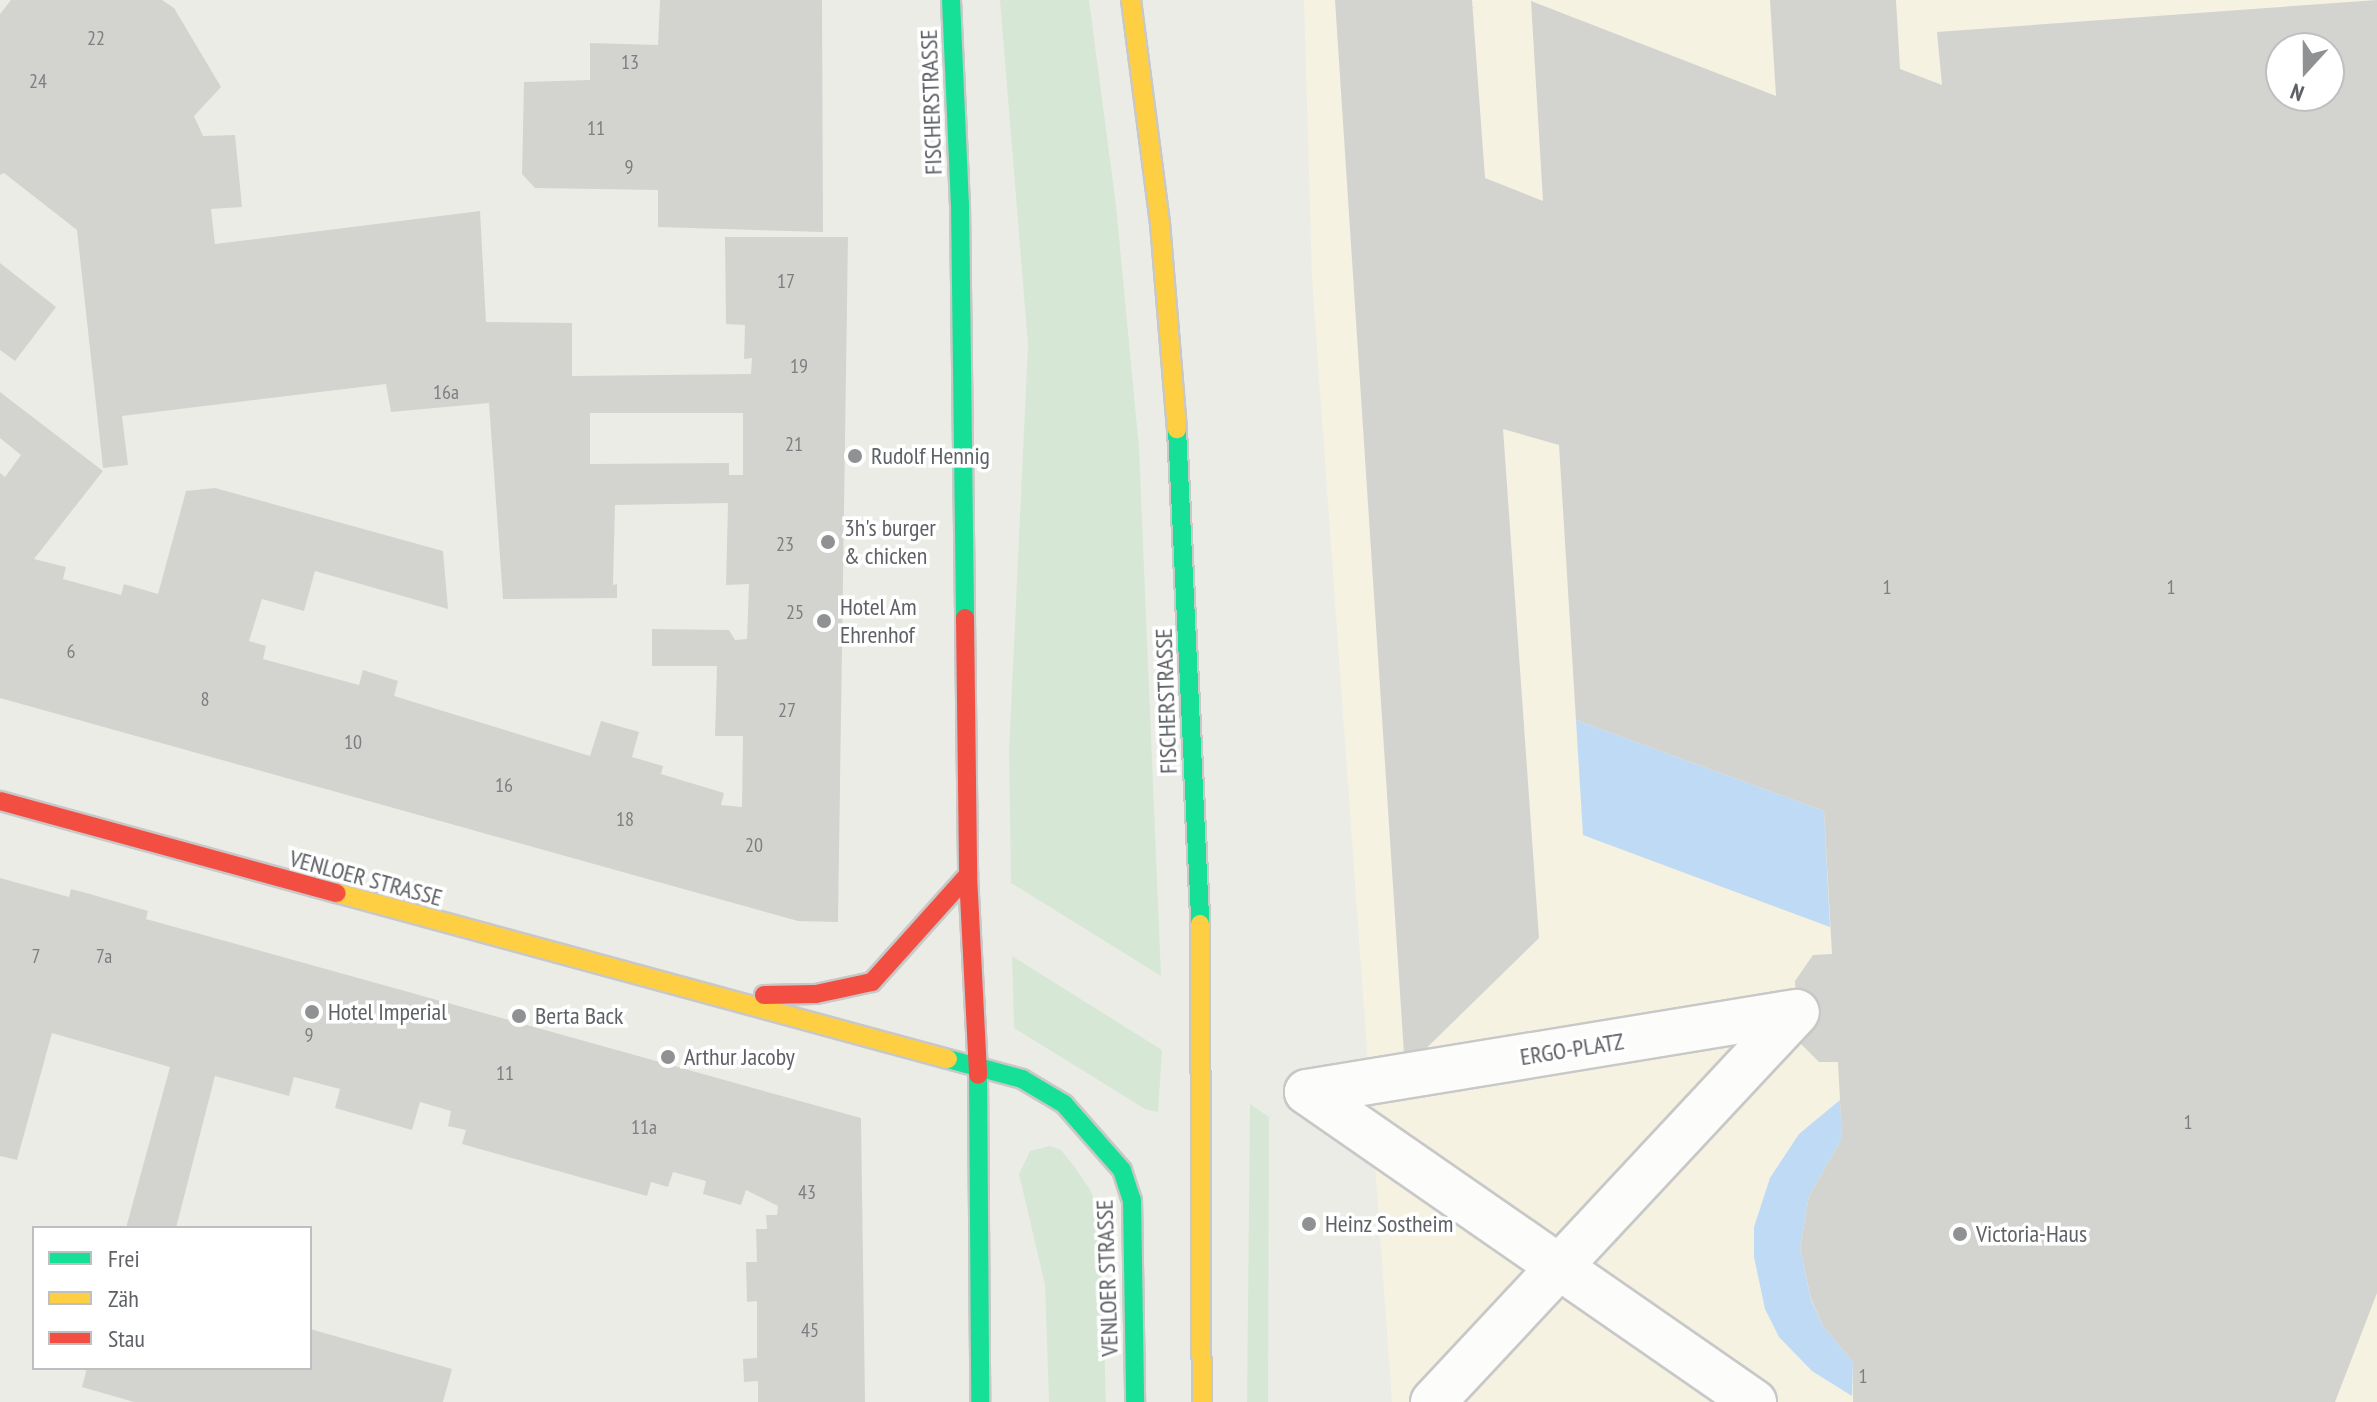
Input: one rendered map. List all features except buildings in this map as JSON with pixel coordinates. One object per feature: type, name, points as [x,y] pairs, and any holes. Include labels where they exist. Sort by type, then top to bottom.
[{"type":"main road","name":"FISCHERSTRASSE","points":[[951,0],[960,203],[968,875],[978,1068],[984,1390]]},
{"type":"main road","name":"FISCHERSTRASSE","points":[[1131,0],[1160,223],[1180,470],[1203,999],[1202,1402]]},
{"type":"main road","name":"VENLOER STRASSE","points":[[0,801],[416,918],[722,996],[1022,1079],[1064,1104],[1122,1170],[1132,1200],[1135,1402]]},
{"type":"main road","name":"VENLOER STRASSE","points":[[722,996],[816,994],[872,982],[968,875]]},
{"type":"street","name":"ERGO-PLATZ","points":[[1433,1402],[1559,1267],[1678,1140],[1797,1012],[1307,1092],[1559,1267],[1754,1402]]},
{"type":"shaded area","points":[[1304,0],[2377,0],[2377,1402],[1392,1402],[1312,278]]},
{"type":"green space","points":[[1000,0],[1089,0],[1116,205],[1139,448],[1161,976],[1011,883],[1009,751],[1028,345]]},
{"type":"green space","points":[[1012,956],[1162,1050],[1158,1112],[1145,1109],[1014,1028]]},
{"type":"green space","points":[[1250,1104],[1269,1117],[1268,1402],[1247,1402]]},
{"type":"green space","points":[[1050,1146],[1061,1150],[1074,1166],[1091,1191],[1100,1219],[1106,1402],[1049,1402],[1045,1285],[1019,1174],[1030,1151]]},
{"type":"water","points":[[1576,720],[1824,811],[1830,927],[1583,835]]},
{"type":"water","points":[[1840,1100],[1842,1138],[1809,1196],[1800,1248],[1811,1300],[1823,1326],[1853,1362],[1852,1396],[1812,1371],[1779,1337],[1765,1309],[1754,1257],[1754,1227],[1770,1178],[1799,1134]]},
{"type":"traffic: fast","points":[[951,0],[960,203],[965,618]]},
{"type":"traffic: fast","points":[[1177,429],[1200,924]]},
{"type":"traffic: fast","points":[[948,1059],[1022,1079],[1064,1104],[1122,1170],[1132,1200],[1135,1402]]},
{"type":"traffic: fast","points":[[978,1075],[980,1402]]},
{"type":"traffic: slow","points":[[1131,0],[1160,223],[1177,429]]},
{"type":"traffic: slow","points":[[337,893],[948,1059]]},
{"type":"traffic: slow","points":[[1200,924],[1202,1402]]},
{"type":"traffic: jam","points":[[965,618],[968,875],[978,1075]]},
{"type":"traffic: jam","points":[[0,801],[337,893]]},
{"type":"traffic: jam","points":[[764,995],[816,994],[872,982],[968,875]]},
{"type":"place","name":"Rudolf Hennig","points":[[855,456]]},
{"type":"place","name":"3h's burger & chicken","points":[[828,542]]},
{"type":"place","name":"Hotel Am Ehrenhof","points":[[824,621]]},
{"type":"place","name":"Hotel Imperial","points":[[312,1012]]},
{"type":"place","name":"Berta Back","points":[[519,1016]]},
{"type":"place","name":"Arthur Jacoby","points":[[668,1057]]},
{"type":"place","name":"Heinz Sostheim","points":[[1309,1224]]},
{"type":"place","name":"Victoria-Haus","points":[[1960,1234]]}]
